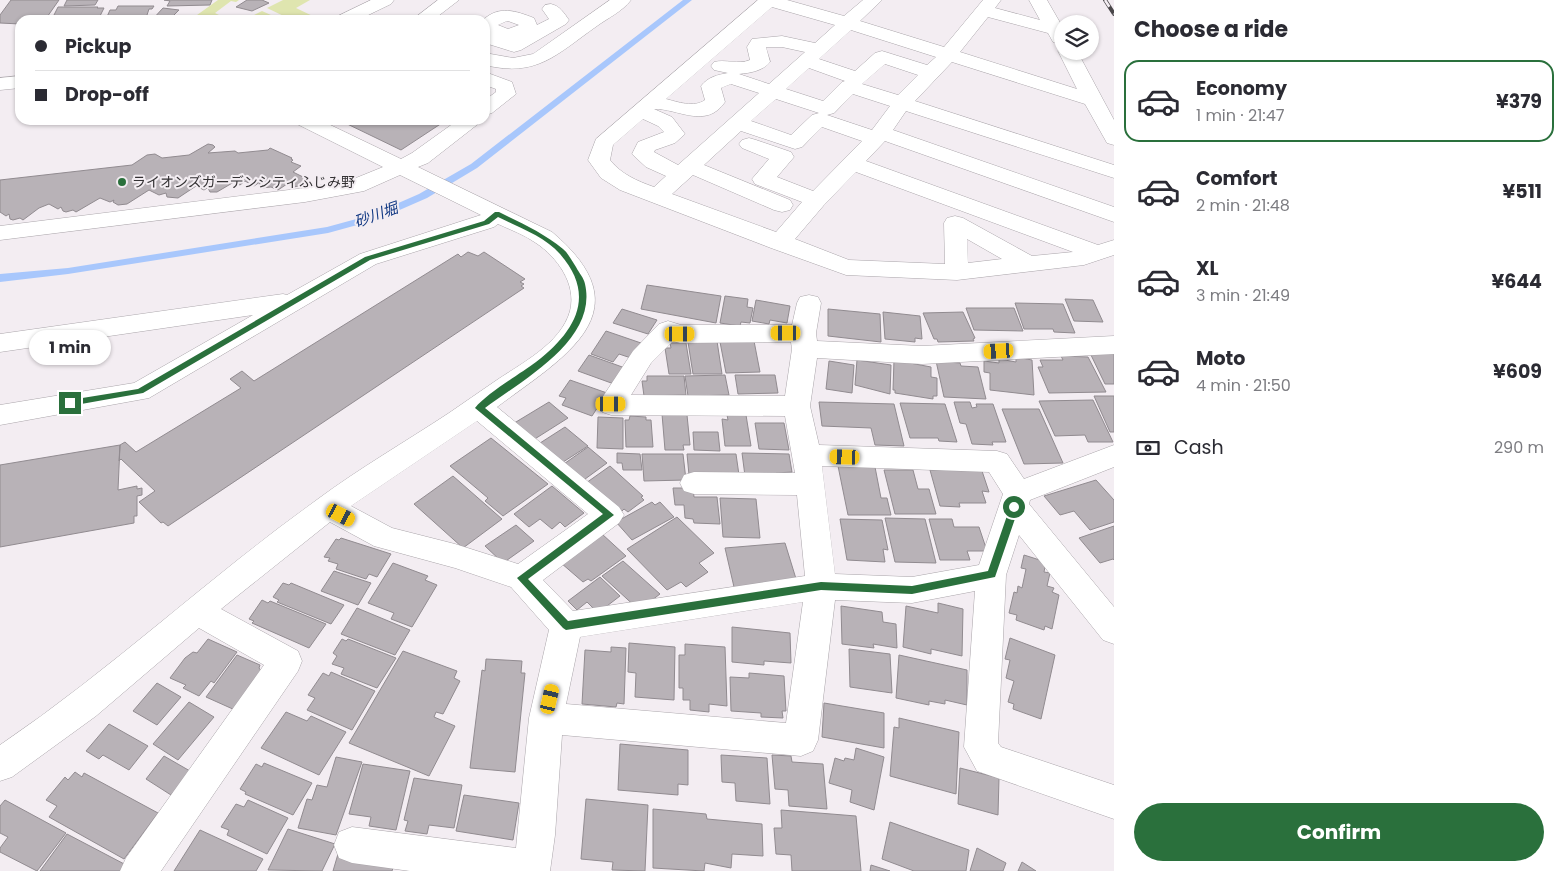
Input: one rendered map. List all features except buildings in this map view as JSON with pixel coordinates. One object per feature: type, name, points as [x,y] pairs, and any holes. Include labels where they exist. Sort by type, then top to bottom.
[{"type":"street","points":[[354,15],[385,0]]},
{"type":"street","points":[[428,15],[450,0]]},
{"type":"street","points":[[524,14],[551,9],[568,0]]},
{"type":"street","points":[[490,60],[510,64],[531,62],[540,58],[622,0]]},
{"type":"street","points":[[1092,100],[769,0],[603,143],[599,160],[609,173],[628,186],[846,267],[958,272],[1084,258],[1106,250]]},
{"type":"street","points":[[657,196],[873,0]]},
{"type":"street","points":[[1038,0],[1054,29]]},
{"type":"street","points":[[778,243],[879,136],[902,104],[947,56],[988,5],[1054,34]]},
{"type":"street","points":[[490,37],[514,46],[560,20],[551,9]]},
{"type":"street","points":[[702,58],[722,66],[740,69],[751,67],[760,62],[756,47],[759,42],[785,40],[858,79],[882,57],[931,73]]},
{"type":"street","points":[[1072,60],[1114,139]]},
{"type":"street","points":[[646,106],[698,110],[709,108],[715,102],[711,86],[720,80],[732,78],[826,109],[849,86],[1114,172]]},
{"type":"street","points":[[490,80],[505,86],[506,94],[490,105]]},
{"type":"street","points":[[0,84],[15,82]]},
{"type":"street","points":[[646,106],[673,128],[675,134],[668,140],[645,146],[643,154],[654,162],[810,207]]},
{"type":"street","points":[[731,129],[795,143],[819,119],[879,136],[1114,215]]},
{"type":"street","points":[[0,765],[70,716],[327,507],[397,458],[479,408],[559,347],[571,333],[579,319],[584,299],[582,282],[562,252],[544,237],[314,125]]},
{"type":"street","points":[[0,234],[305,195],[356,186],[410,171],[420,158],[463,125]]},
{"type":"street","points":[[731,129],[783,157],[763,179],[810,207]]},
{"type":"street","points":[[852,163],[1106,250]]},
{"type":"street","points":[[0,415],[140,392],[368,259],[503,216]]},
{"type":"street","points":[[958,272],[955,223],[1028,264]]},
{"type":"street","points":[[0,343],[298,300]]},
{"type":"street","points":[[546,718],[801,740],[821,586],[807,455],[797,406],[809,303]]},
{"type":"street","points":[[797,406],[611,404],[642,357],[668,330],[680,334],[804,341],[922,355],[1114,345]]},
{"type":"street","points":[[479,408],[609,515],[522,578]]},
{"type":"street","points":[[807,455],[997,462],[1016,500],[1114,630]]},
{"type":"street","points":[[1110,463],[1016,500],[991,574],[981,747],[989,759],[1114,802]]},
{"type":"street","points":[[694,483],[809,484]]},
{"type":"street","points":[[327,507],[385,538],[455,556],[522,578],[566,626]]},
{"type":"street","points":[[566,626],[821,586],[912,590],[991,574]]},
{"type":"street","points":[[139,871],[286,661],[196,612]]},
{"type":"street","points":[[352,845],[532,870],[537,835],[546,718],[566,626]]},
{"type":"green space","points":[[218,0],[239,0],[236,2],[231,1],[215,13],[219,15],[197,15]]},
{"type":"green space","points":[[283,0],[310,0],[296,8],[311,15],[282,15],[267,8]]},
{"type":"green space","points":[[262,11],[271,15],[254,15]]},
{"type":"waterway","name":"砂川堀","points":[[0,278],[68,271],[328,230],[375,217],[423,196],[474,166],[688,0]]},
{"type":"railway","points":[[1105,0],[1114,14]]},
{"type":"place","name":"ライオンズガーデンシティふじみ野","points":[[122,182]]},
{"type":"route","points":[[70,403],[140,392],[368,259],[486,222],[497,214],[544,237],[562,252],[582,282],[584,299],[579,319],[571,333],[559,347],[540,363],[479,408],[609,515],[522,578],[566,626],[821,586],[912,590],[991,574],[1014,507]]}]
